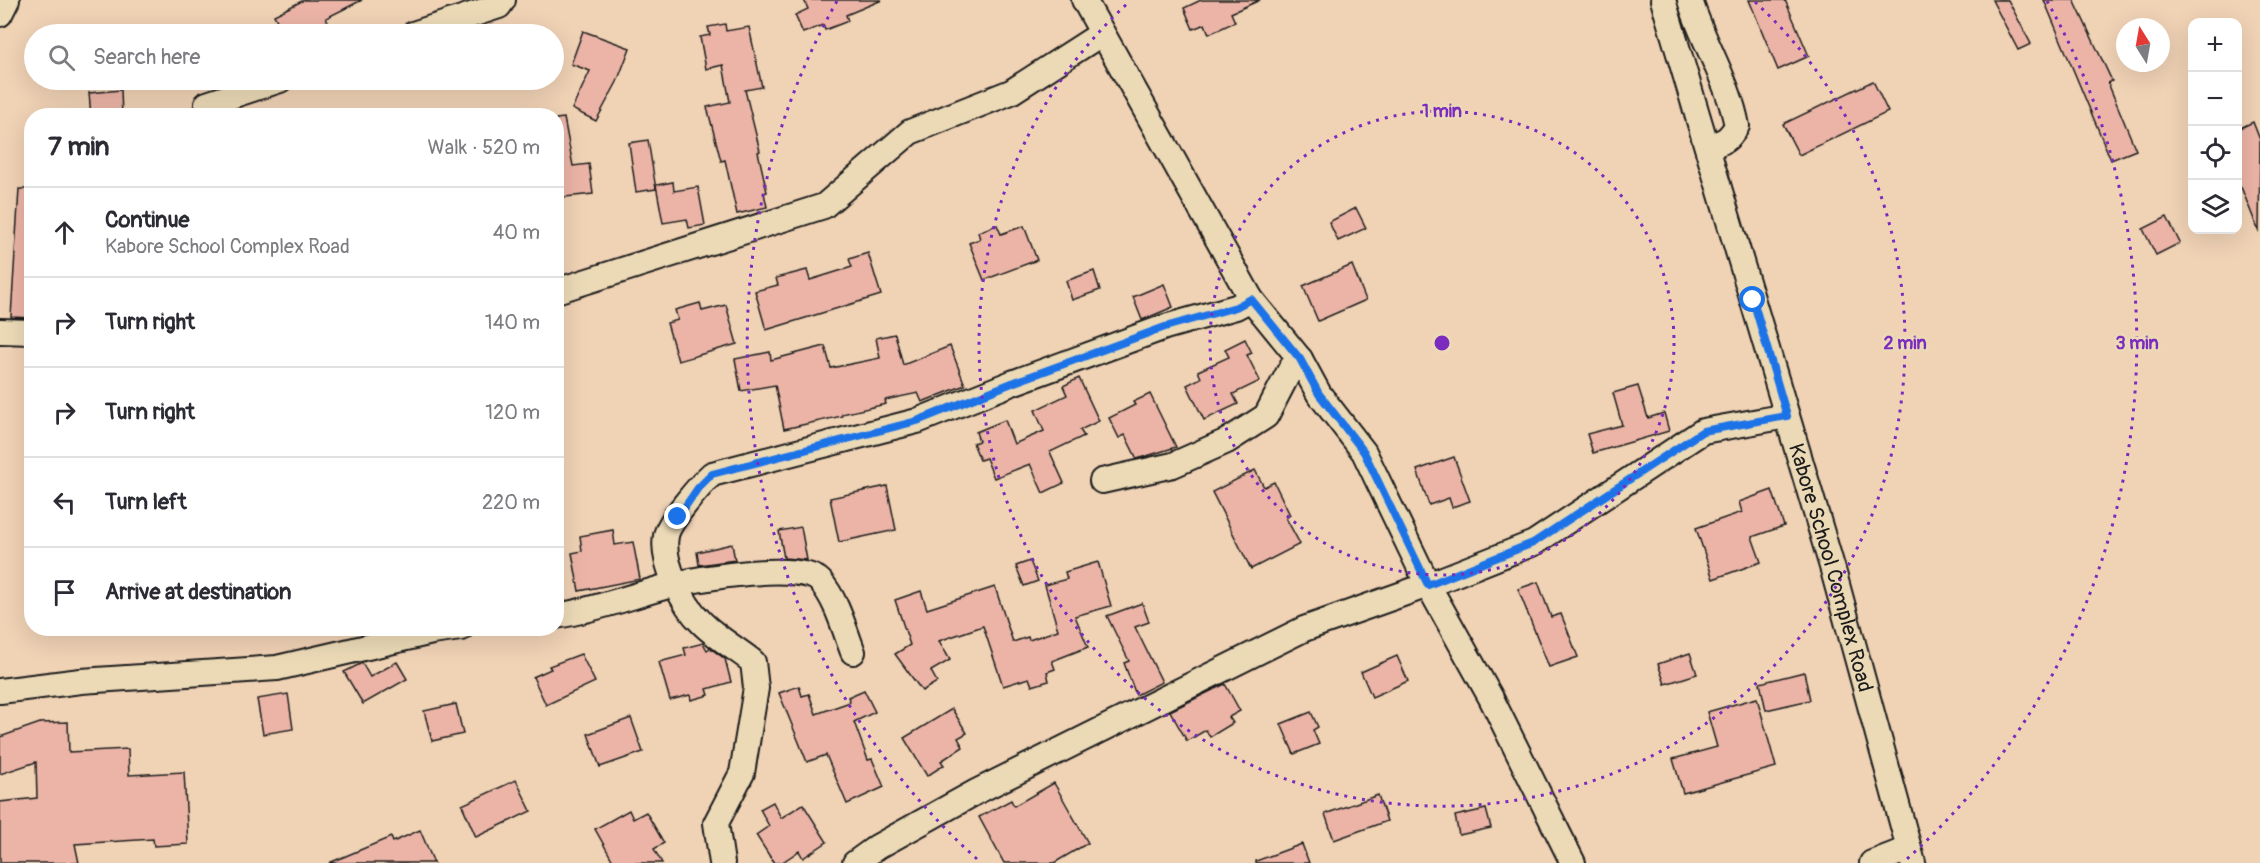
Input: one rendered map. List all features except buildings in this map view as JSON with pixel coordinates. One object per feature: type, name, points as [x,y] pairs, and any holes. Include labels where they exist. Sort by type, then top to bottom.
[{"type":"street","points":[[0,14],[7,0]]},
{"type":"street","points":[[444,24],[499,6],[503,0]]},
{"type":"street","points":[[1084,0],[1251,299],[1300,359],[1319,394],[1364,452],[1428,585],[1491,698],[1573,863]]},
{"type":"street","name":"Kabore School Complex Road","points":[[1663,0],[1833,570],[1910,856]]},
{"type":"street","points":[[1690,0],[1697,22],[1730,98],[1737,126],[1731,137],[1720,144],[1708,145]]},
{"type":"street","points":[[564,288],[824,206],[910,132],[1011,92],[1101,34]]},
{"type":"street","points":[[207,104],[250,90]]},
{"type":"street","points":[[722,863],[716,823],[742,773],[756,688],[753,662],[701,622],[675,584],[668,561],[666,535],[698,488],[712,474],[917,421],[1165,327],[1236,307],[1251,299]]},
{"type":"street","points":[[0,331],[24,332]]},
{"type":"street","points":[[1102,481],[1173,465],[1227,441],[1266,416],[1291,368],[1300,359]]},
{"type":"street","points":[[855,863],[877,847],[976,792],[1304,629],[1428,585],[1533,543],[1703,431],[1787,416]]},
{"type":"street","points":[[564,614],[675,584],[768,571],[796,571],[819,579],[832,598],[853,652]]},
{"type":"street","points":[[0,691],[81,681],[277,668],[415,636]]},
{"type":"street","points":[[1872,863],[1910,856]]},
{"type":"route","points":[[678,517],[698,488],[712,474],[917,421],[1012,383],[1165,327],[1236,307],[1251,299],[1300,359],[1319,394],[1364,452],[1428,585],[1533,543],[1703,431],[1787,416],[1753,300]]}]
